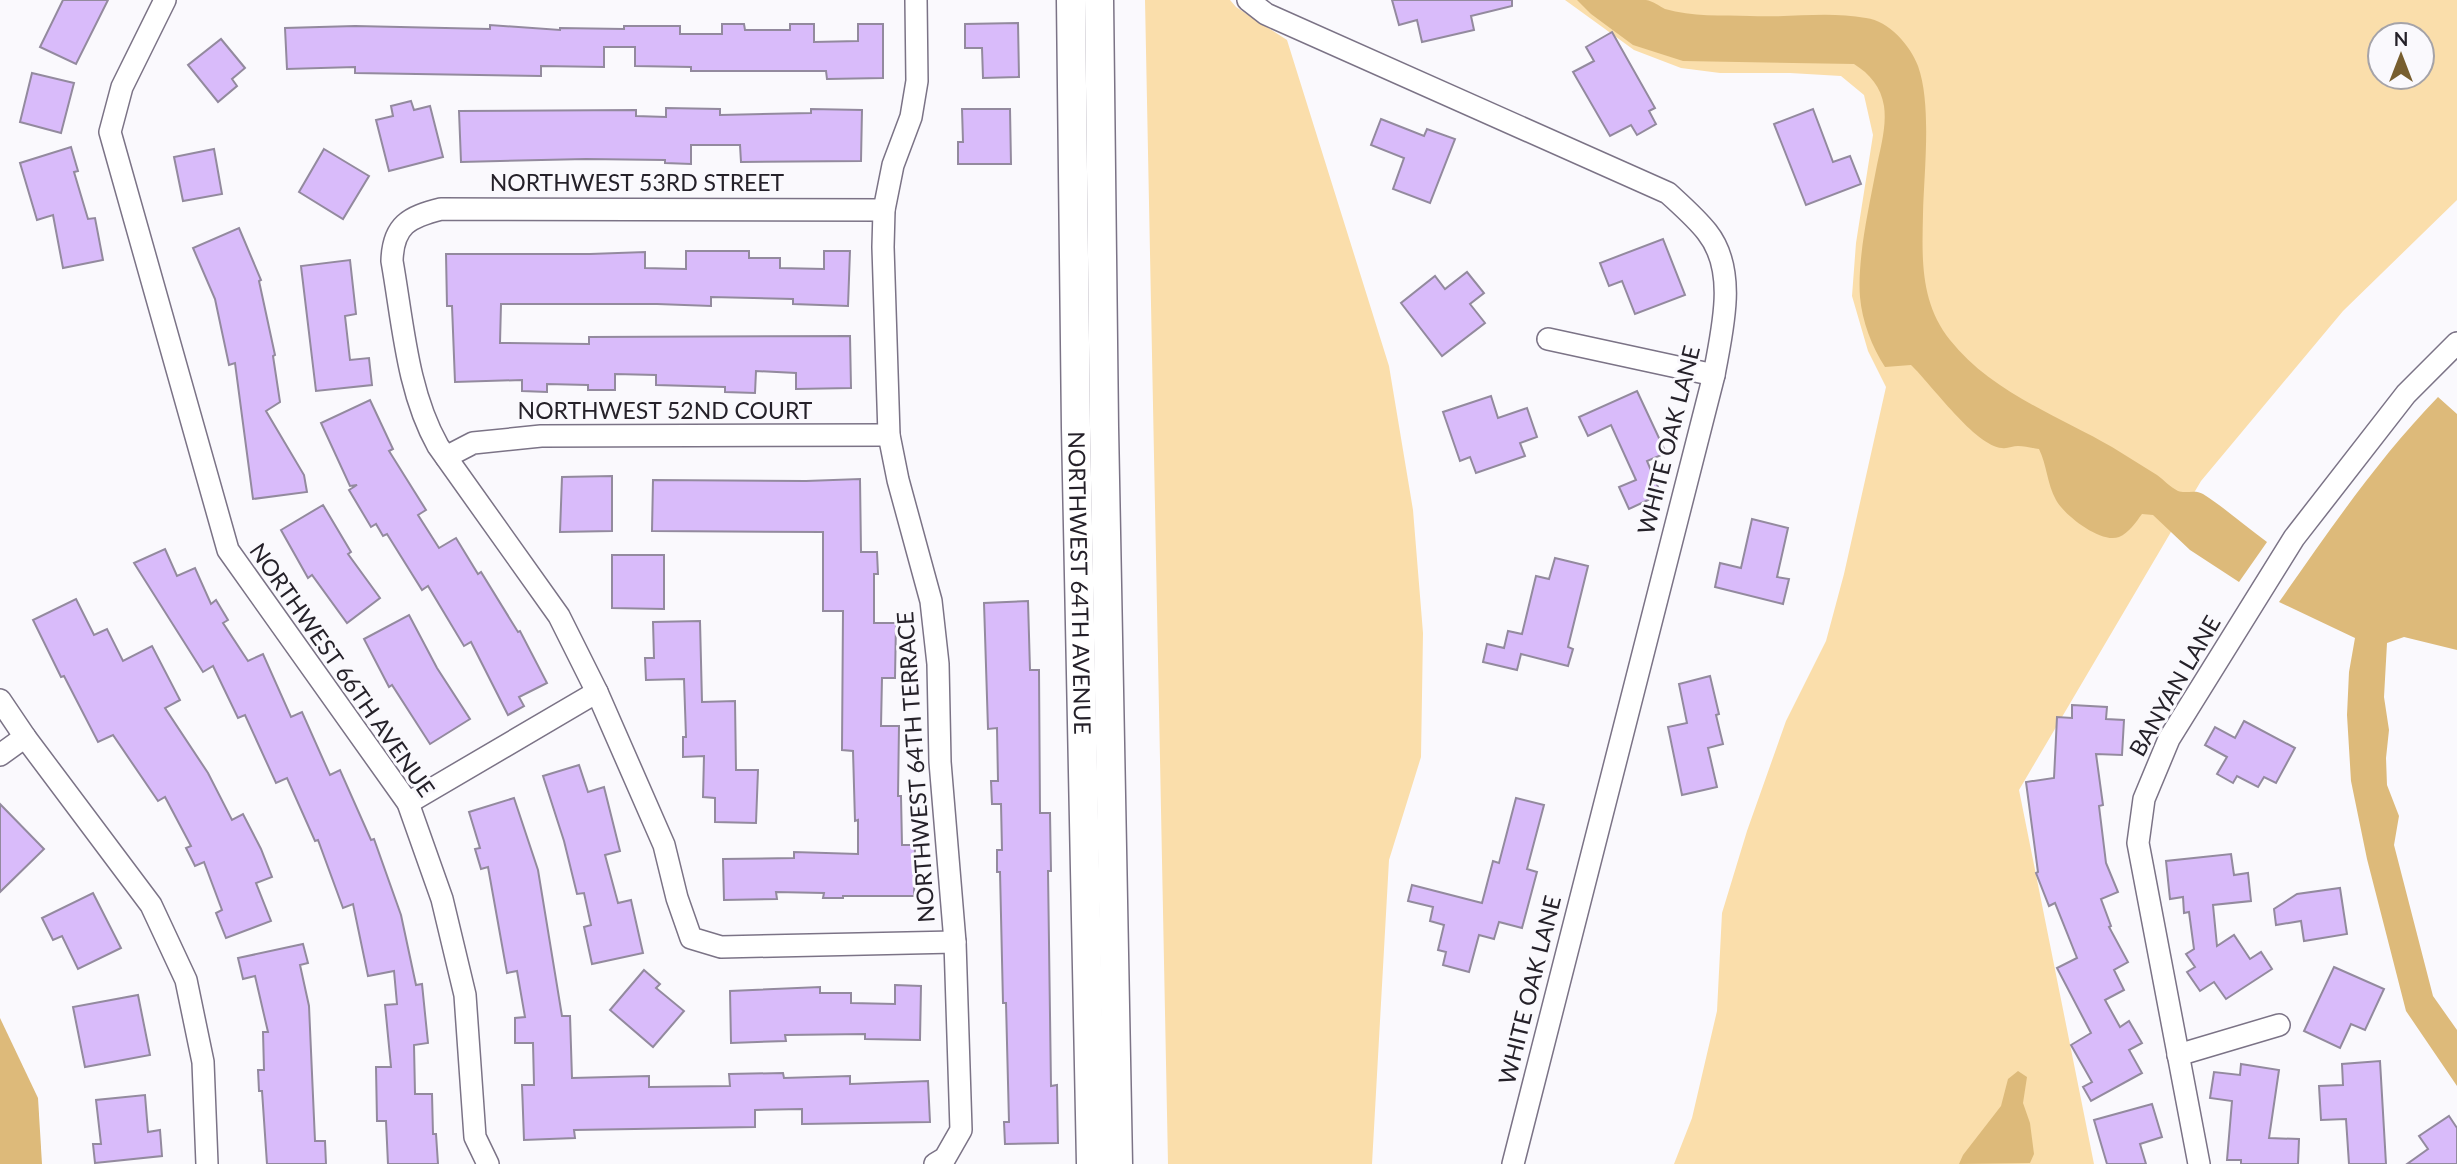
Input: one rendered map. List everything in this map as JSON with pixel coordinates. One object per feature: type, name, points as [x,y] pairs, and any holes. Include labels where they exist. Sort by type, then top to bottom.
[{"type":"street","name":"NORTHWEST 66TH AVENUE","points":[[165,0],[122,87],[110,132],[228,550],[408,803],[442,899],[465,995],[475,1137],[488,1164]]},
{"type":"street","name":"NORTHWEST 64TH TERRACE","points":[[916,0],[917,81],[911,117],[893,165],[884,210],[889,435],[898,480],[931,601],[938,664],[940,762],[955,942],[961,1130],[940,1161]]},
{"type":"street","name":"NORTHWEST 64TH AVENUE","points":[[1071,0],[1076,442],[1091,1164]]},
{"type":"street","name":"NORTHWEST 64TH AVENUE","points":[[1100,0],[1104,427],[1118,1164]]},
{"type":"street","name":"WHITE OAK LANE","points":[[1248,0],[1266,14],[1668,193],[1709,233],[1725,271],[1725,316],[1714,375],[1513,1164]]},
{"type":"street","name":"NORTHWEST 53RD STREET","points":[[446,457],[426,424],[417,398],[392,261],[397,232],[417,215],[441,209],[884,210]]},
{"type":"street","points":[[1548,339],[1714,375]]},
{"type":"street","name":"BANYAN LANE","points":[[2199,1164],[2138,843],[2144,799],[2169,739],[2294,538],[2406,394],[2457,343]]},
{"type":"street","name":"NORTHWEST 52ND COURT","points":[[446,457],[473,443],[541,436],[889,435]]},
{"type":"street","points":[[446,457],[559,616],[597,692],[664,845],[677,898],[691,938],[721,947],[955,942]]},
{"type":"street","points":[[408,803],[597,692]]},
{"type":"street","points":[[0,700],[151,905],[186,980],[204,1062],[207,1164]]},
{"type":"street","points":[[0,755],[25,737]]},
{"type":"street","points":[[2178,1055],[2279,1025]]},
{"type":"shaded area","points":[[1145,0],[1230,0],[1236,7],[1287,40],[1389,366],[1413,510],[1423,633],[1421,757],[1389,860],[1372,1164],[1168,1164]]},
{"type":"shaded area","points":[[1565,0],[2457,0],[2457,200],[2343,311],[2201,481],[2019,790],[2094,1164],[1674,1164],[1692,1118],[1717,1011],[1722,913],[1747,831],[1786,721],[1826,641],[1844,574],[1886,387],[1868,351],[1852,296],[1856,243],[1873,135],[1864,95],[1841,76],[1720,73],[1681,68],[1634,50]]},
{"type":"shaded area","points":[[1577,0],[1646,0],[1675,12],[1707,15],[1851,16],[1875,20],[1898,35],[1918,66],[1925,100],[1923,264],[1928,295],[1940,326],[1966,358],[2005,388],[2112,447],[2157,475],[2172,488],[2203,494],[2267,542],[2239,582],[2190,550],[2153,515],[2142,514],[2129,530],[2119,537],[2103,536],[2084,527],[2056,500],[2039,449],[1991,445],[1954,413],[1911,365],[1885,367],[1868,334],[1860,297],[1864,234],[1885,122],[1880,93],[1865,72],[1854,64],[1683,61],[1633,45],[1591,14]]},
{"type":"shaded area","points":[[2438,397],[2457,414],[2457,650],[2404,637],[2387,643],[2384,697],[2389,730],[2387,785],[2399,816],[2394,845],[2433,996],[2457,1030],[2457,1086],[2406,1011],[2367,859],[2351,781],[2347,715],[2349,672],[2355,638],[2279,602],[2374,471]]},
{"type":"shaded area","points":[[0,1018],[38,1098],[42,1164],[0,1164]]},
{"type":"shaded area","points":[[2018,1071],[2027,1077],[2023,1103],[2030,1123],[2034,1154],[2030,1163],[1959,1164],[2001,1106],[2008,1079]]},
{"type":"building","points":[[63,0],[108,0],[76,64],[40,47]]},
{"type":"building","points":[[1392,0],[1512,0],[1512,6],[1471,16],[1474,30],[1422,42],[1417,20],[1399,25]]},
{"type":"building","points":[[1018,23],[1019,77],[983,78],[982,48],[965,48],[965,24]]},
{"type":"building","points":[[722,24],[744,24],[745,30],[790,30],[790,24],[814,24],[814,42],[858,41],[858,24],[883,24],[883,78],[827,79],[826,71],[691,71],[691,67],[635,66],[635,47],[604,47],[604,67],[541,66],[541,76],[355,73],[355,67],[287,69],[285,28],[355,26],[490,29],[490,25],[560,30],[680,26],[680,34],[722,34]]},
{"type":"building","points":[[1612,32],[1655,108],[1649,111],[1656,124],[1637,135],[1631,125],[1610,136],[1573,72],[1594,61],[1586,47]]},
{"type":"building","points":[[221,39],[245,68],[232,79],[237,86],[218,102],[188,65]]},
{"type":"building","points":[[32,73],[74,83],[61,133],[20,122]]},
{"type":"building","points":[[411,101],[414,110],[430,106],[443,157],[389,171],[376,120],[393,116],[391,106]]},
{"type":"building","points":[[666,108],[720,109],[720,115],[811,113],[811,109],[862,110],[861,161],[741,162],[740,145],[691,145],[691,164],[665,163],[665,160],[586,159],[461,162],[459,111],[636,110],[636,116],[666,117]]},
{"type":"building","points":[[962,109],[1010,109],[1011,164],[958,164],[958,142],[963,142]]},
{"type":"building","points":[[1813,109],[1833,162],[1850,156],[1861,184],[1806,205],[1774,124]]},
{"type":"building","points":[[1381,119],[1424,136],[1427,129],[1455,139],[1430,203],[1393,189],[1404,158],[1371,145]]},
{"type":"building","points":[[71,147],[78,171],[74,172],[88,219],[95,218],[103,260],[63,268],[53,215],[37,220],[20,163]]},
{"type":"building","points":[[214,149],[222,194],[183,201],[174,157]]},
{"type":"building","points":[[324,149],[369,176],[343,219],[299,192]]},
{"type":"building","points":[[239,228],[261,280],[259,281],[275,355],[280,402],[266,411],[304,475],[307,492],[253,499],[235,363],[229,365],[215,299],[193,248]]},
{"type":"building","points":[[1663,239],[1685,295],[1635,314],[1622,281],[1609,286],[1600,263]]},
{"type":"building","points":[[686,251],[749,251],[749,258],[780,258],[780,268],[824,269],[824,251],[850,251],[848,306],[793,304],[793,299],[711,297],[711,306],[501,304],[500,343],[589,344],[589,337],[850,336],[851,388],[796,389],[796,373],[756,371],[755,393],[725,392],[725,387],[656,385],[656,375],[615,374],[615,390],[588,390],[588,385],[547,384],[547,392],[522,391],[522,380],[455,382],[452,306],[447,306],[446,254],[645,252],[645,268],[686,269]]},
{"type":"building","points":[[350,260],[356,314],[345,316],[350,360],[369,358],[372,385],[316,391],[301,266]]},
{"type":"building","points":[[1467,272],[1484,293],[1470,304],[1485,323],[1442,356],[1401,303],[1435,276],[1445,289]]},
{"type":"building","points":[[1637,391],[1666,453],[1647,461],[1661,494],[1629,509],[1619,487],[1636,480],[1611,425],[1588,436],[1579,417]]},
{"type":"building","points":[[1491,396],[1498,418],[1527,408],[1537,437],[1520,443],[1525,456],[1476,473],[1470,457],[1460,461],[1443,412]]},
{"type":"building","points":[[370,400],[393,449],[389,451],[426,510],[418,515],[439,548],[456,538],[478,574],[481,572],[518,632],[520,631],[547,683],[519,697],[524,706],[508,715],[471,642],[464,646],[428,586],[422,590],[387,534],[383,536],[376,524],[371,527],[349,490],[357,485],[350,486],[321,423]]},
{"type":"building","points":[[612,476],[612,531],[560,532],[562,477]]},
{"type":"building","points":[[860,479],[861,552],[877,552],[874,623],[896,623],[895,678],[882,678],[881,726],[899,726],[898,796],[901,796],[902,845],[915,845],[914,896],[823,898],[824,893],[776,892],[777,899],[724,900],[723,859],[794,858],[794,852],[858,854],[853,751],[842,750],[843,611],[823,611],[823,532],[652,531],[653,480]]},
{"type":"building","points":[[323,505],[351,552],[348,554],[380,598],[347,623],[312,575],[308,578],[281,530]]},
{"type":"building","points":[[1752,519],[1788,528],[1777,577],[1789,579],[1783,604],[1715,587],[1720,563],[1741,568]]},
{"type":"building","points":[[165,549],[177,576],[195,568],[211,604],[216,600],[228,620],[223,623],[248,661],[263,654],[291,717],[302,712],[330,775],[340,770],[371,840],[374,839],[401,915],[416,985],[422,984],[428,1043],[414,1045],[415,1094],[432,1094],[433,1134],[436,1134],[438,1164],[388,1164],[386,1121],[377,1121],[376,1067],[391,1067],[385,1005],[397,1004],[394,971],[368,976],[353,904],[343,908],[318,840],[315,841],[287,778],[276,783],[245,715],[238,718],[213,666],[203,672],[134,563]]},
{"type":"building","points":[[612,555],[664,555],[664,609],[612,608]]},
{"type":"building","points":[[1555,558],[1588,566],[1568,647],[1573,649],[1568,666],[1521,654],[1517,670],[1483,662],[1487,644],[1504,648],[1508,631],[1522,634],[1536,576],[1549,579]]},
{"type":"building","points":[[76,599],[94,635],[107,629],[123,661],[152,646],[180,700],[165,708],[208,773],[232,820],[243,814],[261,849],[272,877],[256,883],[271,921],[226,938],[216,913],[222,910],[204,862],[195,866],[186,848],[191,846],[165,797],[158,801],[113,735],[98,742],[33,620]]},
{"type":"building","points":[[1028,601],[1030,670],[1039,670],[1040,813],[1050,813],[1051,871],[1048,871],[1051,1086],[1057,1085],[1058,1143],[1005,1144],[1004,1122],[1009,1122],[1006,1003],[1003,1003],[1000,872],[997,872],[997,850],[1002,850],[1001,804],[992,804],[991,781],[998,781],[997,728],[988,729],[984,603]]},
{"type":"building","points":[[409,615],[437,668],[470,719],[430,744],[392,685],[389,687],[364,639]]},
{"type":"building","points":[[700,621],[702,702],[735,701],[736,770],[758,770],[756,823],[715,822],[715,798],[703,797],[704,756],[683,757],[683,737],[686,737],[684,679],[646,680],[645,658],[654,658],[653,622]]},
{"type":"building","points":[[1710,676],[1723,744],[1708,748],[1717,787],[1682,795],[1668,727],[1687,723],[1679,684]]},
{"type":"building","points":[[2072,705],[2107,707],[2106,719],[2124,720],[2122,755],[2096,754],[2103,805],[2099,806],[2106,863],[2118,892],[2101,899],[2111,926],[2109,927],[2128,962],[2114,970],[2124,990],[2105,1000],[2120,1027],[2129,1021],[2142,1043],[2129,1050],[2142,1073],[2091,1101],[2083,1087],[2092,1082],[2071,1045],[2091,1033],[2057,968],[2077,958],[2055,903],[2049,906],[2036,873],[2026,782],[2054,778],[2057,717],[2072,718]]},
{"type":"building","points":[[2244,721],[2295,748],[2276,783],[2264,777],[2258,787],[2237,776],[2233,783],[2217,774],[2227,757],[2205,745],[2215,727],[2235,738]]},
{"type":"building","points":[[579,765],[588,792],[604,787],[620,851],[605,855],[618,903],[631,900],[643,953],[592,964],[584,927],[591,925],[584,893],[577,894],[564,841],[543,776]]},
{"type":"building","points":[[514,798],[538,870],[562,1016],[570,1016],[572,1078],[649,1076],[649,1087],[730,1086],[729,1074],[783,1073],[784,1078],[850,1076],[850,1084],[928,1081],[930,1122],[802,1124],[802,1109],[755,1110],[755,1127],[574,1130],[575,1138],[524,1140],[522,1085],[534,1085],[533,1043],[515,1043],[515,1018],[525,1017],[517,971],[507,973],[488,867],[481,869],[475,849],[480,848],[469,812]]},
{"type":"building","points":[[1516,798],[1544,805],[1527,869],[1537,872],[1522,928],[1499,922],[1494,939],[1479,935],[1469,972],[1443,965],[1446,952],[1438,950],[1444,925],[1430,921],[1433,907],[1408,901],[1412,885],[1482,903],[1493,861],[1499,863]]},
{"type":"building","points":[[0,804],[44,849],[0,892]]},
{"type":"building","points":[[2231,854],[2234,875],[2248,873],[2251,901],[2213,905],[2217,946],[2234,935],[2250,959],[2261,952],[2272,969],[2226,999],[2214,982],[2200,991],[2187,972],[2195,967],[2186,954],[2194,949],[2189,912],[2184,913],[2183,897],[2170,899],[2166,861]]},
{"type":"building","points":[[2340,888],[2347,934],[2304,941],[2301,921],[2276,925],[2274,909],[2297,894]]},
{"type":"building","points":[[93,893],[121,948],[78,969],[62,936],[53,940],[42,918]]},
{"type":"building","points":[[303,944],[308,963],[300,965],[309,1006],[315,1141],[325,1141],[326,1164],[267,1164],[258,1070],[264,1070],[263,1032],[268,1032],[255,976],[243,979],[238,958]]},
{"type":"building","points":[[2334,967],[2384,989],[2365,1030],[2351,1024],[2340,1048],[2304,1031]]},
{"type":"building","points":[[644,970],[660,984],[656,988],[684,1011],[653,1047],[610,1010]]},
{"type":"building","points":[[895,985],[921,986],[920,1040],[865,1039],[865,1034],[785,1035],[786,1041],[731,1043],[730,991],[820,987],[820,993],[851,993],[851,1003],[895,1004]]},
{"type":"building","points":[[138,995],[150,1055],[85,1067],[73,1007]]},
{"type":"building","points":[[2380,1061],[2386,1164],[2349,1164],[2346,1119],[2321,1120],[2319,1086],[2343,1085],[2342,1064]]},
{"type":"building","points":[[2241,1064],[2279,1070],[2269,1138],[2299,1139],[2298,1164],[2241,1164],[2241,1160],[2227,1160],[2232,1101],[2210,1098],[2214,1072],[2240,1075]]},
{"type":"building","points":[[145,1095],[148,1132],[160,1130],[162,1156],[95,1163],[93,1144],[101,1144],[96,1100]]},
{"type":"building","points":[[2152,1104],[2162,1137],[2140,1144],[2146,1164],[2107,1164],[2094,1120]]},
{"type":"building","points":[[2449,1116],[2457,1128],[2457,1164],[2407,1164],[2428,1149],[2419,1136]]}]
